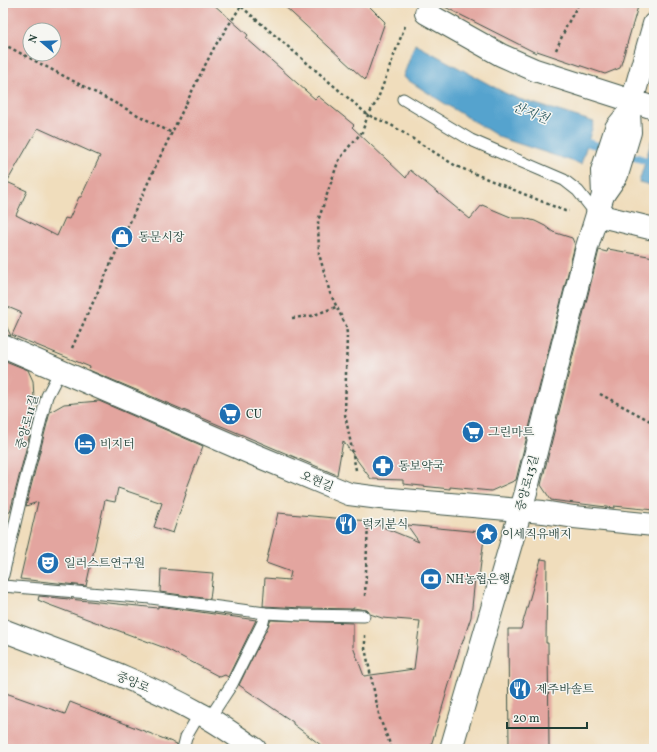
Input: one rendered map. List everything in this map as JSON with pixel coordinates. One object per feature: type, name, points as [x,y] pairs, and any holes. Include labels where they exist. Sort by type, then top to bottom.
[{"type":"street","points":[[426,13],[516,63],[627,119],[654,108]]},
{"type":"street","points":[[627,119],[654,24]]},
{"type":"street","name":"중앙로13길","points":[[451,749],[526,492],[587,247],[627,119]]},
{"type":"street","points":[[600,205],[654,229]]},
{"type":"street","name":"오현길","points":[[3,346],[349,494],[543,512],[574,517],[654,525]]},
{"type":"street","name":"중앙로","points":[[3,630],[124,678],[204,716],[255,749]]},
{"type":"lane","points":[[403,99],[471,140],[564,180],[600,205]]},
{"type":"lane","name":"중앙로11길","points":[[3,575],[47,396],[60,371]]},
{"type":"lane","points":[[3,586],[151,598],[265,613],[364,616]]},
{"type":"lane","points":[[183,749],[186,737],[232,684],[265,613]]},
{"type":"path","points":[[237,3],[368,115],[391,125],[450,162],[483,178],[565,211],[600,205]]},
{"type":"path","points":[[556,51],[568,23],[579,3]]},
{"type":"path","points":[[60,371],[172,133],[215,46],[240,6]]},
{"type":"path","points":[[363,495],[356,470],[345,414],[346,326],[330,293],[319,254],[318,221],[338,162],[362,132],[368,115],[377,101],[406,23]]},
{"type":"path","points":[[3,44],[172,133]]},
{"type":"path","points":[[292,318],[311,316],[336,307]]},
{"type":"path","points":[[600,394],[654,423]]},
{"type":"water","points":[[415,44],[505,93],[519,99],[594,122],[581,164],[501,138],[403,77]]},
{"type":"water","points":[[652,139],[654,140],[654,186],[639,182]]},
{"type":"building","points":[[3,3],[212,3],[248,35],[246,38],[315,99],[318,96],[354,125],[352,127],[406,178],[410,170],[470,219],[482,205],[513,218],[524,218],[535,221],[553,232],[572,238],[575,245],[516,480],[491,491],[450,487],[450,489],[403,484],[403,480],[371,479],[343,441],[337,475],[89,370],[90,367],[12,335],[22,313],[3,305]],"holes":[[[38,128],[100,156],[81,197],[79,197],[69,219],[65,218],[57,236],[16,215],[27,191],[7,182]]]},
{"type":"building","points":[[281,3],[366,3],[385,22],[365,80]]},
{"type":"building","points":[[437,3],[639,3],[620,68],[605,74],[537,51],[536,53]]},
{"type":"building","points":[[608,249],[654,257],[654,510],[614,506],[614,508],[551,500],[541,485],[599,250],[607,252]]},
{"type":"building","points":[[3,319],[11,336],[3,334]]},
{"type":"building","points":[[3,360],[28,370],[33,381],[35,414],[10,512],[3,515]]},
{"type":"building","points":[[99,401],[203,446],[185,493],[186,494],[173,533],[154,527],[162,503],[118,488],[115,502],[105,500],[86,586],[20,579],[38,502],[26,506],[50,412],[64,404]]},
{"type":"building","points":[[278,513],[368,521],[419,542],[407,525],[480,532],[479,537],[484,538],[479,578],[475,578],[471,617],[461,644],[430,749],[326,749],[293,724],[293,722],[239,685],[271,620],[353,623],[353,647],[364,676],[414,669],[420,621],[382,618],[370,614],[367,610],[353,608],[263,606],[265,578],[289,580],[291,572],[266,563]]},
{"type":"building","points":[[541,559],[547,560],[546,643],[548,643],[549,749],[509,749],[508,629],[521,629]]},
{"type":"building","points":[[161,569],[213,573],[210,599],[160,592]]},
{"type":"building","points":[[39,596],[158,608],[158,606],[256,620],[228,677],[225,675],[220,677],[165,648],[38,600]]},
{"type":"building","points":[[3,692],[65,714],[70,702],[177,744],[176,749],[3,749]]},
{"type":"waterway","name":"산지천","points":[[578,140],[609,149]]},
{"type":"waterway","name":"산지천","points":[[624,154],[654,163]]},
{"type":"place","name":"동문시장","points":[[122,237]]},
{"type":"place","name":"CU","points":[[230,414]]},
{"type":"place","name":"그린마트","points":[[473,432]]},
{"type":"place","name":"비지터","points":[[85,444]]},
{"type":"place","name":"동보약국","points":[[383,466]]},
{"type":"place","name":"럭키분식","points":[[346,524]]},
{"type":"place","name":"이세직유배지","points":[[487,534]]},
{"type":"place","name":"일러스트연구원","points":[[48,563]]},
{"type":"place","name":"NH농협은행","points":[[431,579]]},
{"type":"place","name":"제주바솔트","points":[[520,689]]}]
